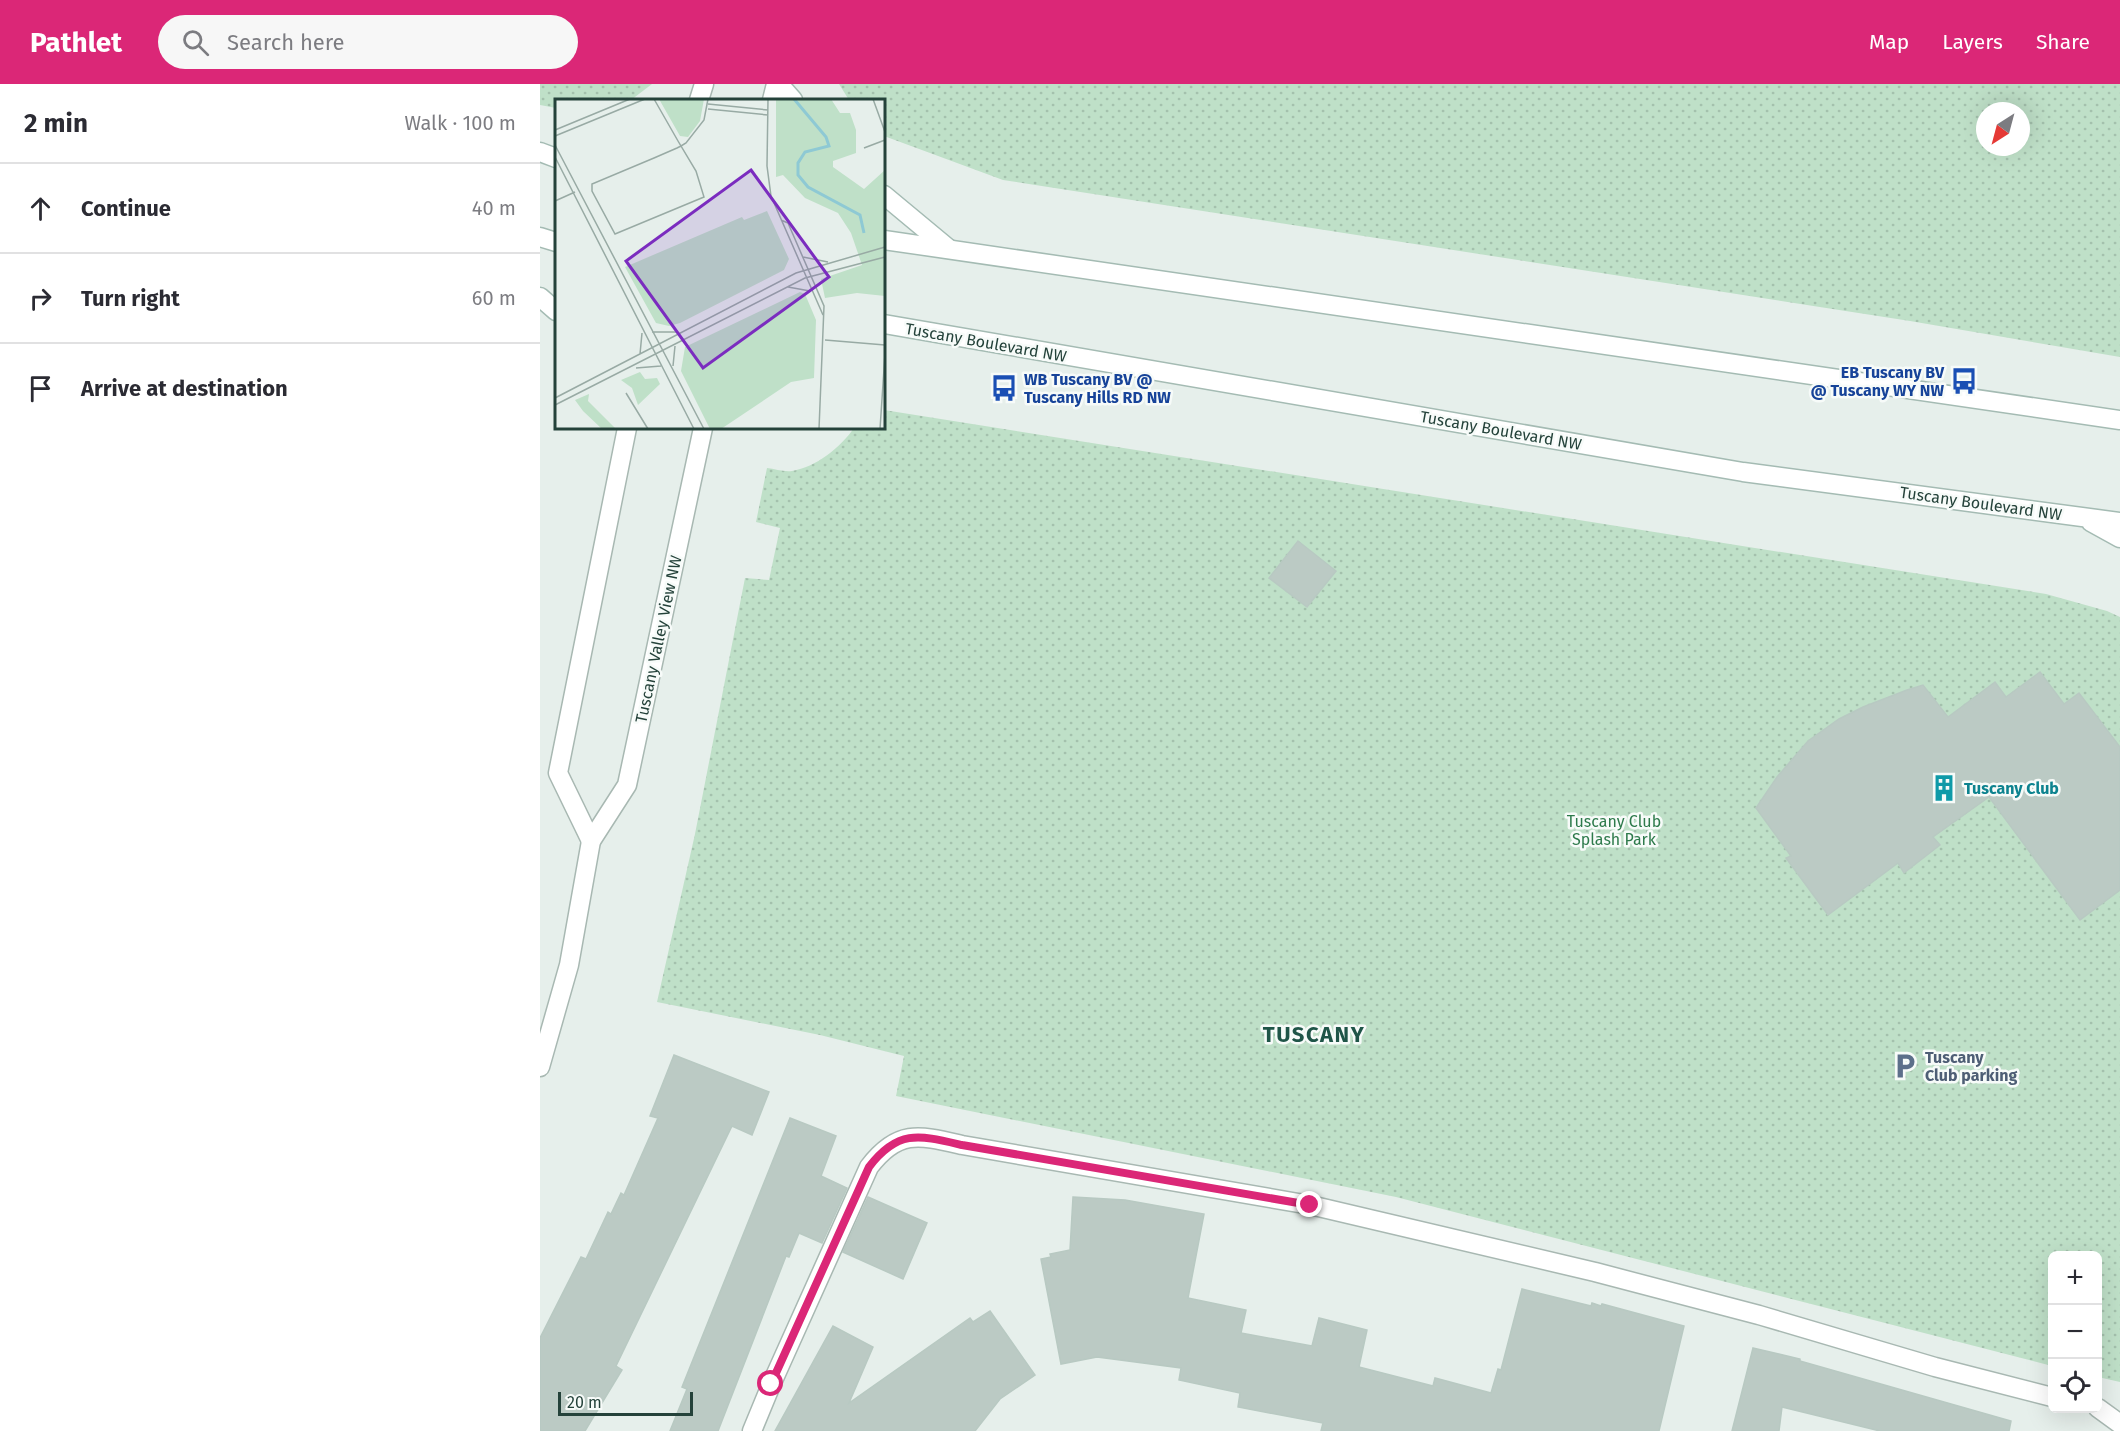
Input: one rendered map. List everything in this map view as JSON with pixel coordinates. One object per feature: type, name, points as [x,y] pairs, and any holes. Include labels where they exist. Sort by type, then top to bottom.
[{"type":"street","points":[[699,99],[704,84]]},
{"type":"street","points":[[772,99],[777,84],[792,99]]},
{"type":"street","points":[[540,152],[555,158]]},
{"type":"street","points":[[885,196],[951,250]]},
{"type":"street","points":[[540,237],[555,242]]},
{"type":"street","points":[[885,240],[2120,420]]},
{"type":"street","points":[[540,297],[555,310]]},
{"type":"street","name":"Tuscany Boulevard NW","points":[[885,324],[1743,472],[2120,522]]},
{"type":"street","points":[[591,841],[558,773],[627,429]]},
{"type":"street","name":"Tuscany Valley View NW","points":[[540,1067],[569,965],[591,841],[627,785],[703,429]]},
{"type":"street","points":[[2082,516],[2120,538]]},
{"type":"street","points":[[752,1431],[869,1167],[882,1150],[894,1142],[912,1138],[931,1138],[1310,1205],[1595,1272],[1759,1315],[2048,1396]]},
{"type":"street","points":[[2102,1411],[2120,1424]]},
{"type":"green space","points":[[540,84],[652,84],[632,99],[555,99],[555,108],[540,105]]},
{"type":"green space","points":[[839,84],[2120,84],[2120,357],[1910,321],[1003,180],[885,136],[885,99],[848,99]]},
{"type":"green space","name":"Tuscany Club Splash Park","points":[[885,410],[2046,594],[2107,611],[2120,617],[2120,1382],[2102,1378],[2102,1251],[2048,1251],[2048,1365],[1396,1197],[896,1096],[904,1056],[820,1035],[657,1002],[695,834],[745,578],[769,580],[780,528],[756,522],[767,468],[783,471],[801,469],[835,449],[853,429],[885,429]]},
{"type":"building","points":[[1298,541],[1336,571],[1307,607],[1269,578]]},
{"type":"building","name":"Tuscany Club","points":[[2040,672],[2064,704],[2079,693],[2120,747],[2120,890],[2080,920],[1989,797],[1933,837],[1940,845],[1904,873],[1898,863],[1828,915],[1786,858],[1791,856],[1756,808],[1777,777],[1808,741],[1839,719],[1863,707],[1923,685],[1948,717],[1995,682],[2006,697]]},
{"type":"building","points":[[674,1055],[769,1092],[752,1135],[732,1126],[616,1366],[622,1370],[585,1431],[540,1431],[540,1338],[581,1257],[586,1259],[608,1212],[611,1214],[621,1193],[624,1195],[658,1118],[650,1116]]},
{"type":"building","points":[[790,1118],[836,1136],[821,1176],[847,1188],[822,1243],[799,1233],[789,1257],[786,1256],[718,1431],[670,1431],[687,1389],[682,1387]]},
{"type":"building","points":[[868,1197],[927,1223],[903,1279],[843,1252]]},
{"type":"building","points":[[1073,1197],[1125,1200],[1204,1214],[1188,1298],[1246,1310],[1241,1333],[1312,1346],[1319,1318],[1367,1330],[1359,1367],[1433,1386],[1435,1378],[1491,1393],[1498,1369],[1501,1370],[1522,1289],[1591,1306],[1592,1303],[1601,1306],[1602,1304],[1684,1326],[1659,1431],[1321,1431],[1323,1423],[1238,1407],[1240,1393],[1179,1380],[1181,1368],[1097,1357],[1061,1364],[1041,1259],[1051,1257],[1050,1254],[1070,1250]]},
{"type":"building","points":[[990,1311],[1035,1375],[1000,1399],[975,1431],[775,1431],[833,1326],[873,1347],[849,1403],[970,1318],[973,1322]]},
{"type":"building","points":[[1753,1348],[1800,1359],[1800,1361],[2011,1421],[2009,1431],[1880,1431],[1782,1407],[1779,1431],[1732,1431]]},
{"type":"place","name":"EB Tuscany BV @ Tuscany WY NW","points":[[1964,381]]},
{"type":"place","name":"WB Tuscany BV @ Tuscany Hills RD NW","points":[[1004,388]]},
{"type":"place","name":"Tuscany Club","points":[[1944,788]]},
{"type":"place","name":"Tuscany Club parking","points":[[1905,1066]]},
{"type":"district","name":"TUSCANY","points":[[1314,1034]]},
{"type":"route","points":[[771,1384],[869,1167],[882,1150],[894,1142],[912,1138],[931,1138],[1310,1205]]}]
